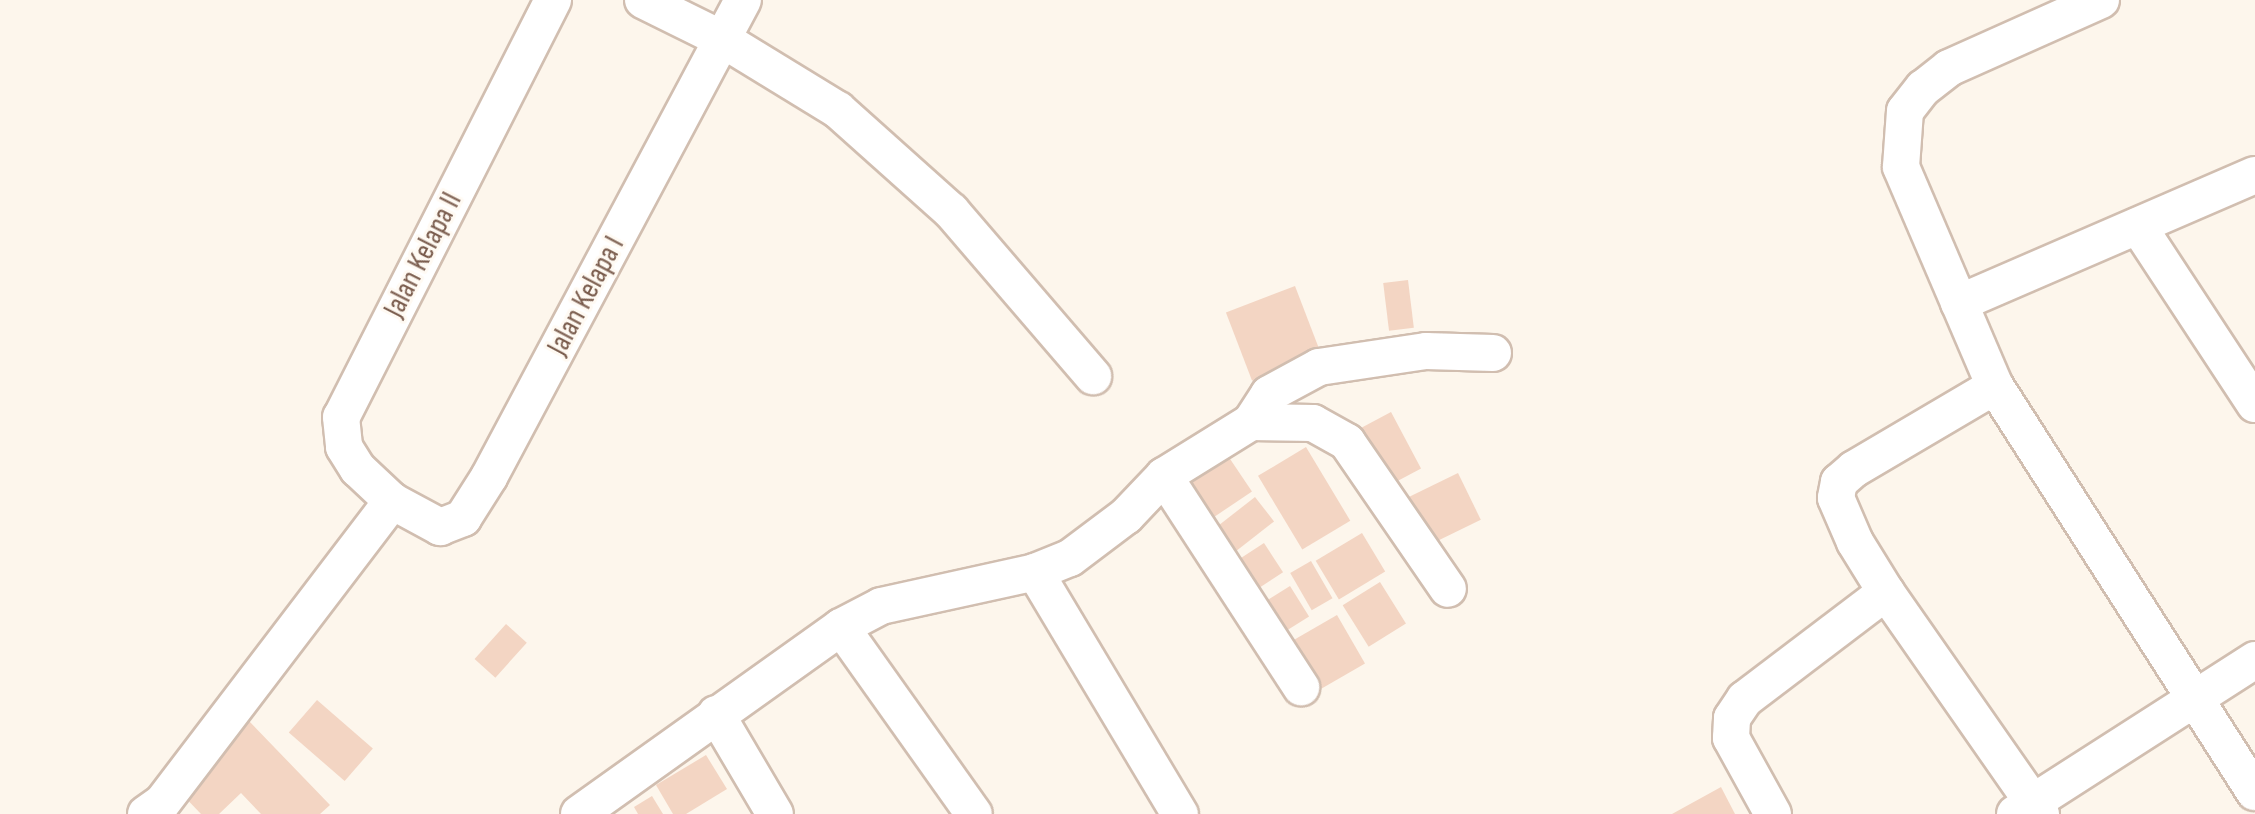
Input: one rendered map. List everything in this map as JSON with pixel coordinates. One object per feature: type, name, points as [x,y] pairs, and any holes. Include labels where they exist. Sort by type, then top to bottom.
[{"type":"street","name":"Jalan Kelapa II","points":[[392,501],[358,469],[344,447],[341,417],[553,0]]},
{"type":"street","points":[[643,0],[722,39],[838,110],[951,211],[1093,376]]},
{"type":"street","name":"Jalan Kelapa I","points":[[392,501],[440,527],[463,518],[743,0]]},
{"type":"street","points":[[2101,0],[1949,68],[1923,88],[1905,111],[1901,167],[1995,386],[2255,792]]},
{"type":"street","points":[[1959,303],[2255,175]]},
{"type":"street","points":[[2138,226],[2255,404]]},
{"type":"street","points":[[579,814],[841,627],[881,606],[1035,572],[1096,541],[1164,476],[1251,422],[1269,394],[1319,367],[1426,351],[1493,353]]},
{"type":"street","points":[[1995,386],[1839,482],[1836,498],[1843,518],[1886,592],[2029,810],[2255,660]]},
{"type":"street","points":[[1251,422],[1313,423],[1340,437],[1448,589]]},
{"type":"street","points":[[1164,476],[1301,687]]},
{"type":"street","points":[[159,810],[392,501]]},
{"type":"street","points":[[1035,572],[1180,814]]},
{"type":"street","points":[[1773,814],[1731,738],[1732,718],[1745,699],[1886,592]]},
{"type":"street","points":[[841,627],[974,814]]},
{"type":"street","points":[[716,714],[775,814]]},
{"type":"building","points":[[1408,280],[1414,328],[1389,331],[1383,283]]},
{"type":"building","points":[[1295,286],[1321,354],[1252,381],[1226,313]]},
{"type":"building","points":[[1391,412],[1421,469],[1384,488],[1354,432]]},
{"type":"building","points":[[1306,447],[1350,521],[1302,550],[1258,476]]},
{"type":"building","points":[[1224,450],[1252,491],[1205,523],[1177,482]]},
{"type":"building","points":[[1458,473],[1481,520],[1426,546],[1403,500]]},
{"type":"building","points":[[1255,497],[1274,521],[1228,558],[1209,533]]},
{"type":"building","points":[[1362,533],[1385,572],[1339,599],[1316,561]]},
{"type":"building","points":[[1264,543],[1283,572],[1247,596],[1228,566]]},
{"type":"building","points":[[1311,561],[1332,598],[1312,610],[1290,573]]},
{"type":"building","points":[[1380,582],[1406,624],[1369,647],[1343,605]]},
{"type":"building","points":[[1290,586],[1309,617],[1275,638],[1256,607]]},
{"type":"building","points":[[1337,615],[1365,663],[1315,692],[1287,644]]},
{"type":"building","points":[[506,624],[527,643],[495,678],[475,659]]},
{"type":"building","points":[[317,700],[373,749],[345,781],[289,732]]},
{"type":"building","points":[[248,720],[330,805],[320,814],[261,814],[241,793],[219,814],[201,814],[178,790]]},
{"type":"building","points":[[706,755],[727,789],[686,814],[673,814],[656,785]]},
{"type":"building","points":[[1721,787],[1735,814],[1672,814]]},
{"type":"building","points":[[652,796],[663,814],[638,814],[634,807]]}]
